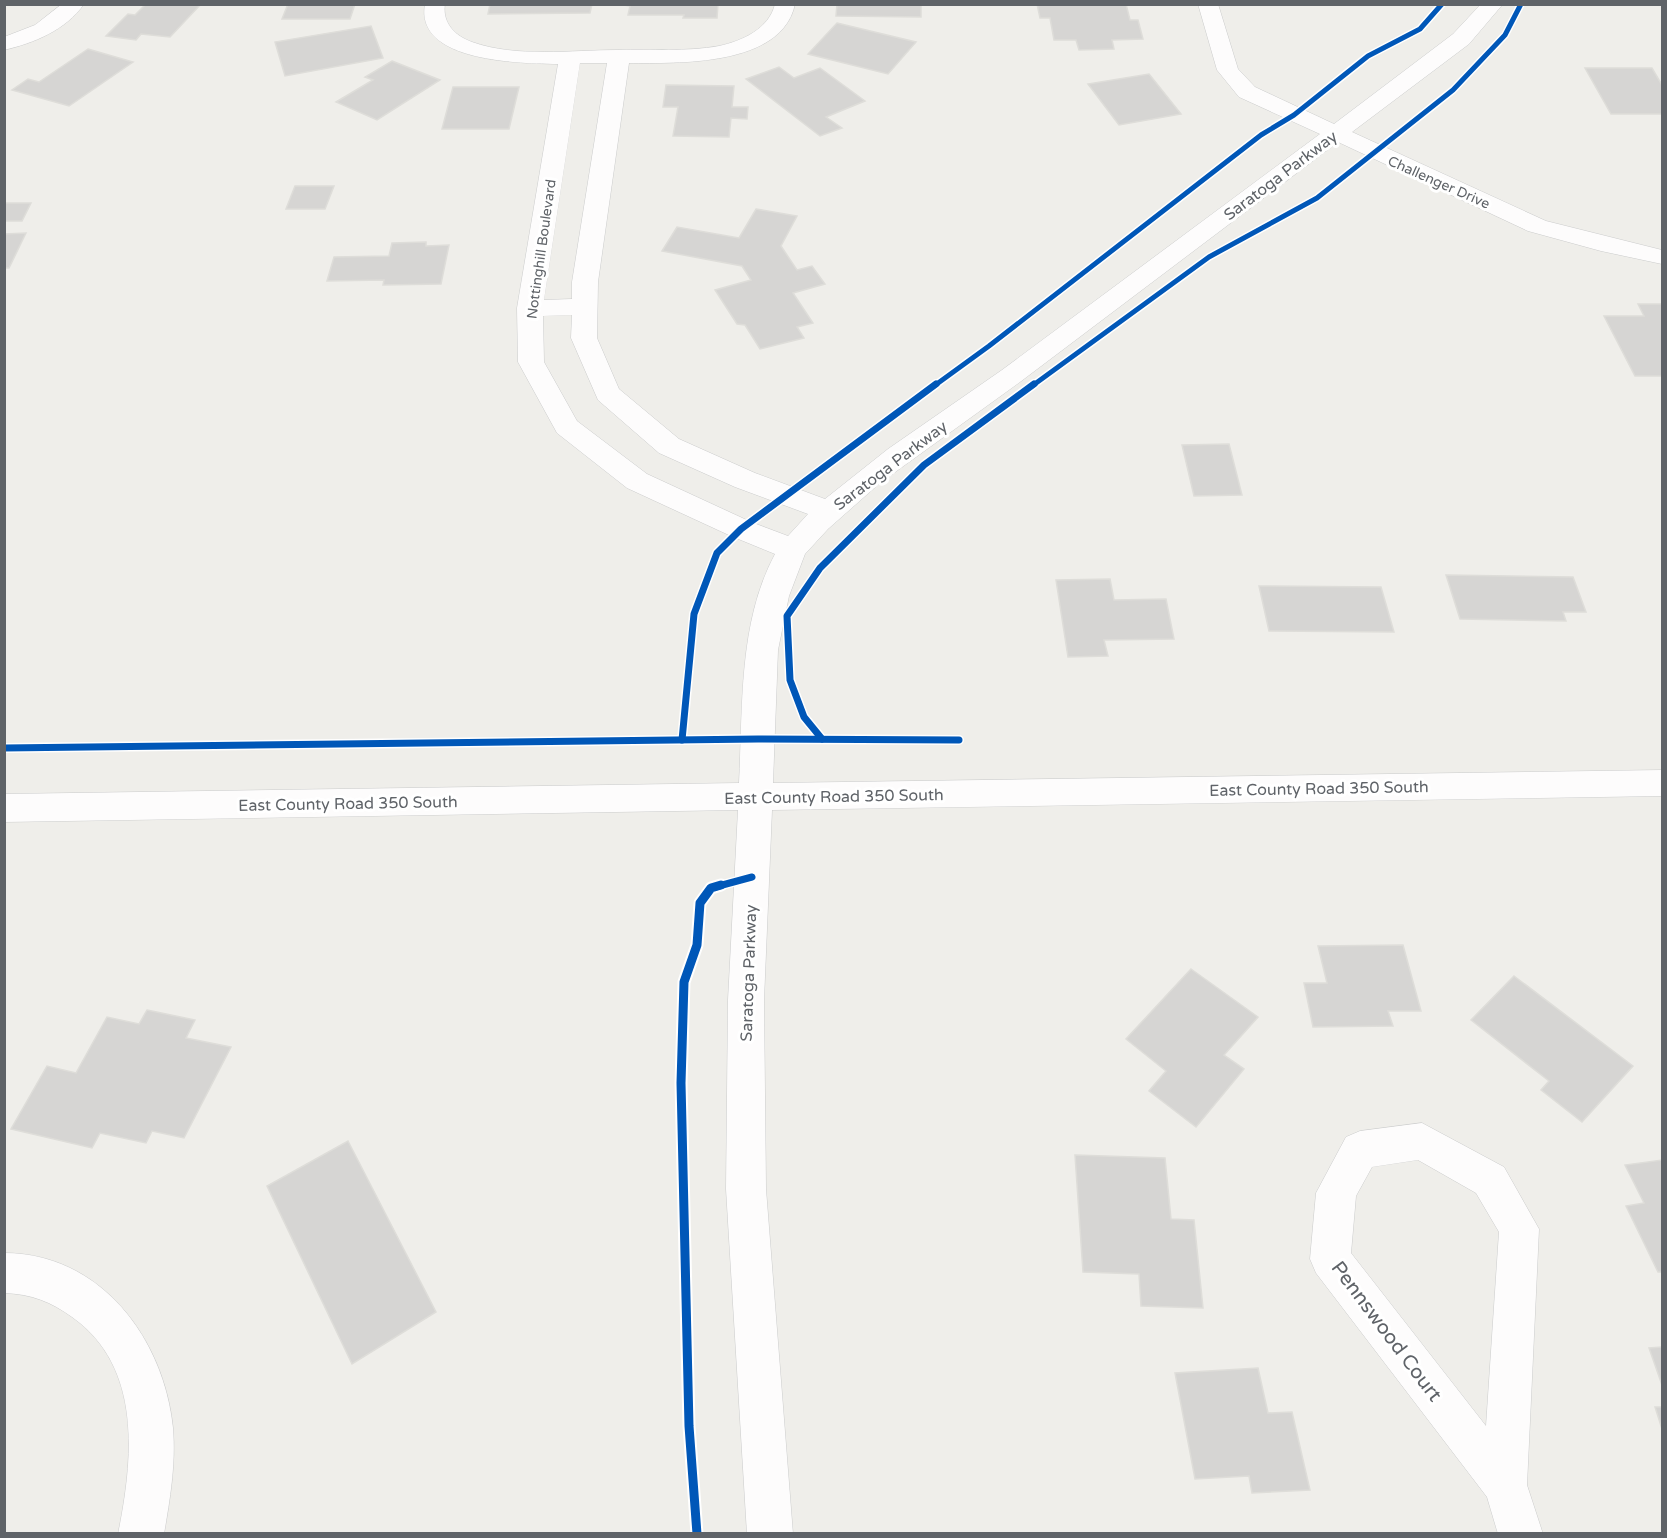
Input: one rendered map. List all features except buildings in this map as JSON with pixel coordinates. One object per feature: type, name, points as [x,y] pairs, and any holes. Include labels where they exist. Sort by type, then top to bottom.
[{"type":"street","points":[[4,44],[48,27],[65,15],[74,4]]},
{"type":"street","points":[[435,4],[436,23],[445,35],[460,45],[481,52],[506,55],[570,57],[694,56],[744,45],[764,35],[778,23],[785,10],[785,4]]},
{"type":"street","name":"Challenger Drive","points":[[1208,4],[1228,70],[1247,92],[1537,226],[1610,246],[1662,257]]},
{"type":"street","name":"Saratoga Parkway","points":[[770,1533],[746,1189],[746,999],[765,628],[778,585],[793,549],[828,511],[863,481],[1009,378],[1461,39],[1493,4]]},
{"type":"street","name":"Nottinghill Boulevard","points":[[619,56],[572,203],[530,308],[531,362],[567,427],[637,482],[741,529],[793,549]]},
{"type":"street","name":"Nottinghill Boulevard","points":[[570,57],[572,203],[585,282],[584,338],[608,394],[669,447],[745,480],[828,511]]},
{"type":"street","points":[[530,308],[585,307]]},
{"type":"street","name":"East County Road 350 South","points":[[4,808],[1662,783]]},
{"type":"street","name":"Pennswood Court","points":[[1505,1485],[1519,1229],[1490,1180],[1422,1141],[1360,1150],[1336,1193],[1330,1259],[1505,1485],[1521,1533]]},
{"type":"street","points":[[4,1273],[22,1272],[57,1283],[87,1301],[124,1339],[146,1390],[152,1452],[141,1533]]},
{"type":"cycle path","points":[[682,740],[694,614],[717,553],[741,529],[989,346],[1261,135],[1294,115],[1368,56],[1420,29],[1442,4]]},
{"type":"cycle path","points":[[822,739],[804,717],[790,680],[787,616],[820,568],[924,465],[1209,257],[1317,198],[1453,90],[1505,35],[1521,4]]},
{"type":"cycle path","points":[[4,748],[758,739],[959,740]]},
{"type":"cycle path","points":[[697,1534],[689,1426],[681,1083],[684,982],[697,945],[700,903],[711,888],[752,877]]}]
